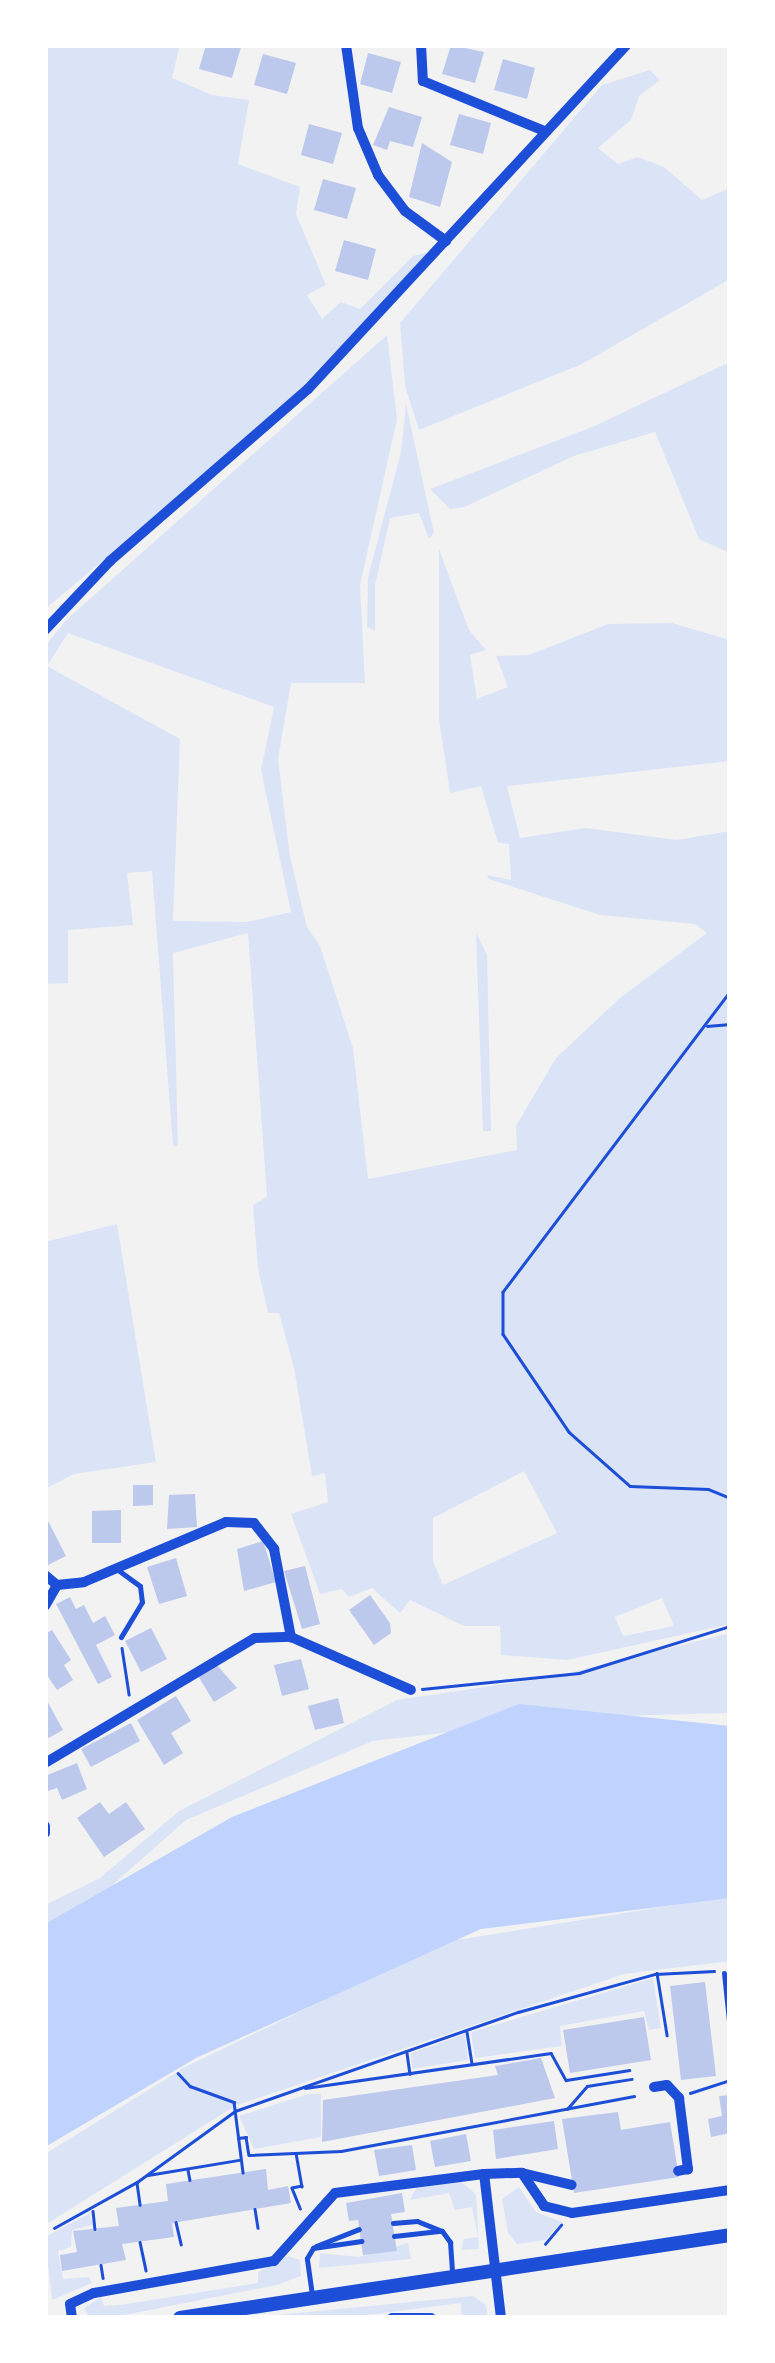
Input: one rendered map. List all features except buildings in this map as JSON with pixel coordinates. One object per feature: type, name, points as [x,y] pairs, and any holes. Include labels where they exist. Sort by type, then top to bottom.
[{"type":"street","points":[[346,45],[358,128],[378,175],[405,211],[446,241]]},
{"type":"street","points":[[420,45],[422,81],[542,130]]},
{"type":"street","points":[[45,630],[110,561],[308,389],[446,241],[542,130],[626,45]]},
{"type":"street","points":[[45,1606],[57,1585],[118,1570],[226,1522],[254,1523],[274,1549],[292,1637]]},
{"type":"street","points":[[45,1575],[57,1585]]},
{"type":"street","points":[[45,1764],[137,1714],[242,1645],[277,1634],[292,1637],[411,1690]]},
{"type":"street","points":[[654,2086],[667,2085],[679,2098],[688,2169],[678,2171]]},
{"type":"street","points":[[522,2173],[544,2206],[572,2212],[730,2190]]},
{"type":"street","points":[[72,2318],[75,2299],[274,2262],[307,2217],[335,2193],[484,2174],[522,2173],[572,2185]]},
{"type":"street","points":[[484,2174],[501,2318]]},
{"type":"street","points":[[180,2318],[312,2295],[730,2235]]},
{"type":"street","points":[[392,2318],[431,2318]]},
{"type":"lane","points":[[118,1570],[140,1586],[142,1602],[121,1638]]},
{"type":"lane","points":[[724,1972],[730,2030]]},
{"type":"lane","points":[[392,2224],[417,2221],[442,2230],[450,2242],[452,2274]]},
{"type":"lane","points":[[312,2295],[308,2258],[314,2248],[359,2228]]},
{"type":"lane","points":[[394,2236],[442,2230]]},
{"type":"lane","points":[[314,2248],[361,2241]]},
{"type":"path","points":[[730,992],[503,1292],[504,1334],[569,1432],[630,1486],[708,1490],[730,1498]]},
{"type":"path","points":[[704,1026],[730,1024]]},
{"type":"path","points":[[411,1690],[579,1673],[730,1626]]},
{"type":"path","points":[[121,1638],[124,1683],[137,1714]]},
{"type":"path","points":[[54,2228],[137,2182],[235,2111],[467,2030],[658,1973],[724,1972]]},
{"type":"path","points":[[658,1973],[667,2035]]},
{"type":"path","points":[[467,2030],[473,2066]]},
{"type":"path","points":[[407,2051],[411,2076]]},
{"type":"path","points":[[299,2089],[551,2053],[566,2080],[629,2070]]},
{"type":"path","points":[[178,2073],[190,2086],[234,2102],[243,2172]]},
{"type":"path","points":[[566,2110],[587,2086],[631,2079]]},
{"type":"path","points":[[679,2098],[730,2080]]},
{"type":"path","points":[[238,2138],[246,2137],[249,2156],[341,2151],[634,2096]]},
{"type":"path","points":[[296,2152],[302,2186],[292,2188],[292,2198],[307,2217]]},
{"type":"path","points":[[148,2174],[240,2160]]},
{"type":"path","points":[[188,2169],[190,2180]]},
{"type":"path","points":[[137,2182],[140,2204]]},
{"type":"path","points":[[255,2209],[258,2228]]},
{"type":"path","points":[[92,2210],[96,2229]]},
{"type":"path","points":[[545,2244],[572,2212]]},
{"type":"path","points":[[176,2222],[181,2244]]},
{"type":"path","points":[[140,2242],[149,2284]]},
{"type":"path","points":[[142,2252],[149,2250]]},
{"type":"shaded area","points":[[45,45],[180,45],[172,78],[212,95],[249,100],[238,164],[300,187],[296,214],[326,285],[307,295],[322,319],[341,302],[360,309],[413,256],[426,253],[428,259],[285,409],[45,609]]},
{"type":"shaded area","points":[[650,70],[660,80],[639,96],[631,120],[598,148],[618,164],[638,157],[664,167],[702,200],[730,188],[730,279],[582,364],[419,430],[405,386],[400,323],[602,85]]},
{"type":"shaded area","points":[[387,335],[397,419],[360,585],[365,683],[291,683],[278,759],[290,857],[307,927],[320,946],[353,1048],[368,1179],[517,1150],[516,1126],[556,1058],[620,998],[707,933],[695,924],[600,915],[489,879],[487,875],[511,880],[509,844],[498,843],[481,786],[450,793],[439,719],[439,549],[469,630],[486,650],[470,655],[477,699],[508,687],[496,656],[529,655],[608,624],[672,623],[730,640],[730,761],[507,786],[520,838],[586,828],[677,840],[730,831],[730,1624],[567,1660],[501,1655],[500,1626],[464,1626],[410,1600],[400,1613],[372,1588],[349,1597],[342,1589],[320,1594],[291,1514],[328,1502],[325,1473],[312,1476],[294,1368],[279,1313],[268,1313],[258,1269],[253,1205],[267,1197],[248,933],[173,953],[178,1146],[173,1146],[152,871],[127,873],[133,925],[68,930],[68,983],[45,984],[45,647],[65,621]],"holes":[[[68,633],[274,707],[261,770],[291,912],[247,922],[173,921],[180,739],[47,666]],[[524,1471],[557,1533],[443,1585],[433,1561],[433,1518]],[[662,1598],[674,1626],[623,1636],[615,1617]]]},
{"type":"shaded area","points":[[730,362],[730,553],[699,539],[655,432],[574,456],[464,507],[450,509],[430,489],[592,427]]},
{"type":"shaded area","points":[[406,404],[434,533],[429,539],[419,513],[390,518],[375,585],[375,631],[367,627],[368,577],[401,452]]},
{"type":"shaded area","points":[[476,933],[487,955],[491,1131],[483,1131]]},
{"type":"shaded area","points":[[117,1224],[156,1462],[74,1474],[45,1489],[45,1242]]},
{"type":"shaded area","points":[[730,1633],[730,1713],[582,1717],[373,1741],[186,1820],[99,1897],[45,1930],[45,1905],[100,1878],[179,1811],[397,1700],[553,1677]]},
{"type":"shaded area","points":[[730,1896],[730,1961],[624,1974],[235,2106],[45,2225],[45,2154],[187,2066],[444,1942]]},
{"type":"shaded area","points":[[653,1978],[661,2028],[649,2030],[644,2011],[560,2026],[562,2046],[475,2058],[471,2032]]},
{"type":"shaded area","points":[[465,2034],[468,2060],[412,2069],[411,2053]]},
{"type":"shaded area","points":[[308,2094],[321,2094],[321,2137],[254,2149],[239,2116]]},
{"type":"shaded area","points":[[460,2181],[476,2194],[479,2249],[461,2250],[464,2239],[478,2237],[472,2207],[455,2210],[449,2193],[410,2200],[417,2186]]},
{"type":"shaded area","points":[[519,2187],[536,2212],[562,2222],[545,2240],[517,2244],[508,2233],[502,2199]]},
{"type":"shaded area","points":[[90,2213],[92,2225],[72,2230],[71,2247],[58,2251],[63,2279],[89,2277],[92,2283],[52,2300],[45,2237]]},
{"type":"shaded area","points":[[408,2243],[411,2259],[319,2268],[320,2253],[359,2257]]},
{"type":"shaded area","points":[[288,2256],[300,2260],[301,2276],[277,2285],[109,2318],[89,2318],[84,2308],[101,2297],[104,2306],[120,2305],[258,2283],[258,2272]]},
{"type":"shaded area","points":[[473,2296],[486,2305],[488,2318],[462,2318],[461,2303],[344,2318],[247,2318]]},
{"type":"water","points":[[519,1704],[730,1726],[730,1898],[481,1929],[196,2058],[45,2147],[45,1924],[232,1817]]}]
